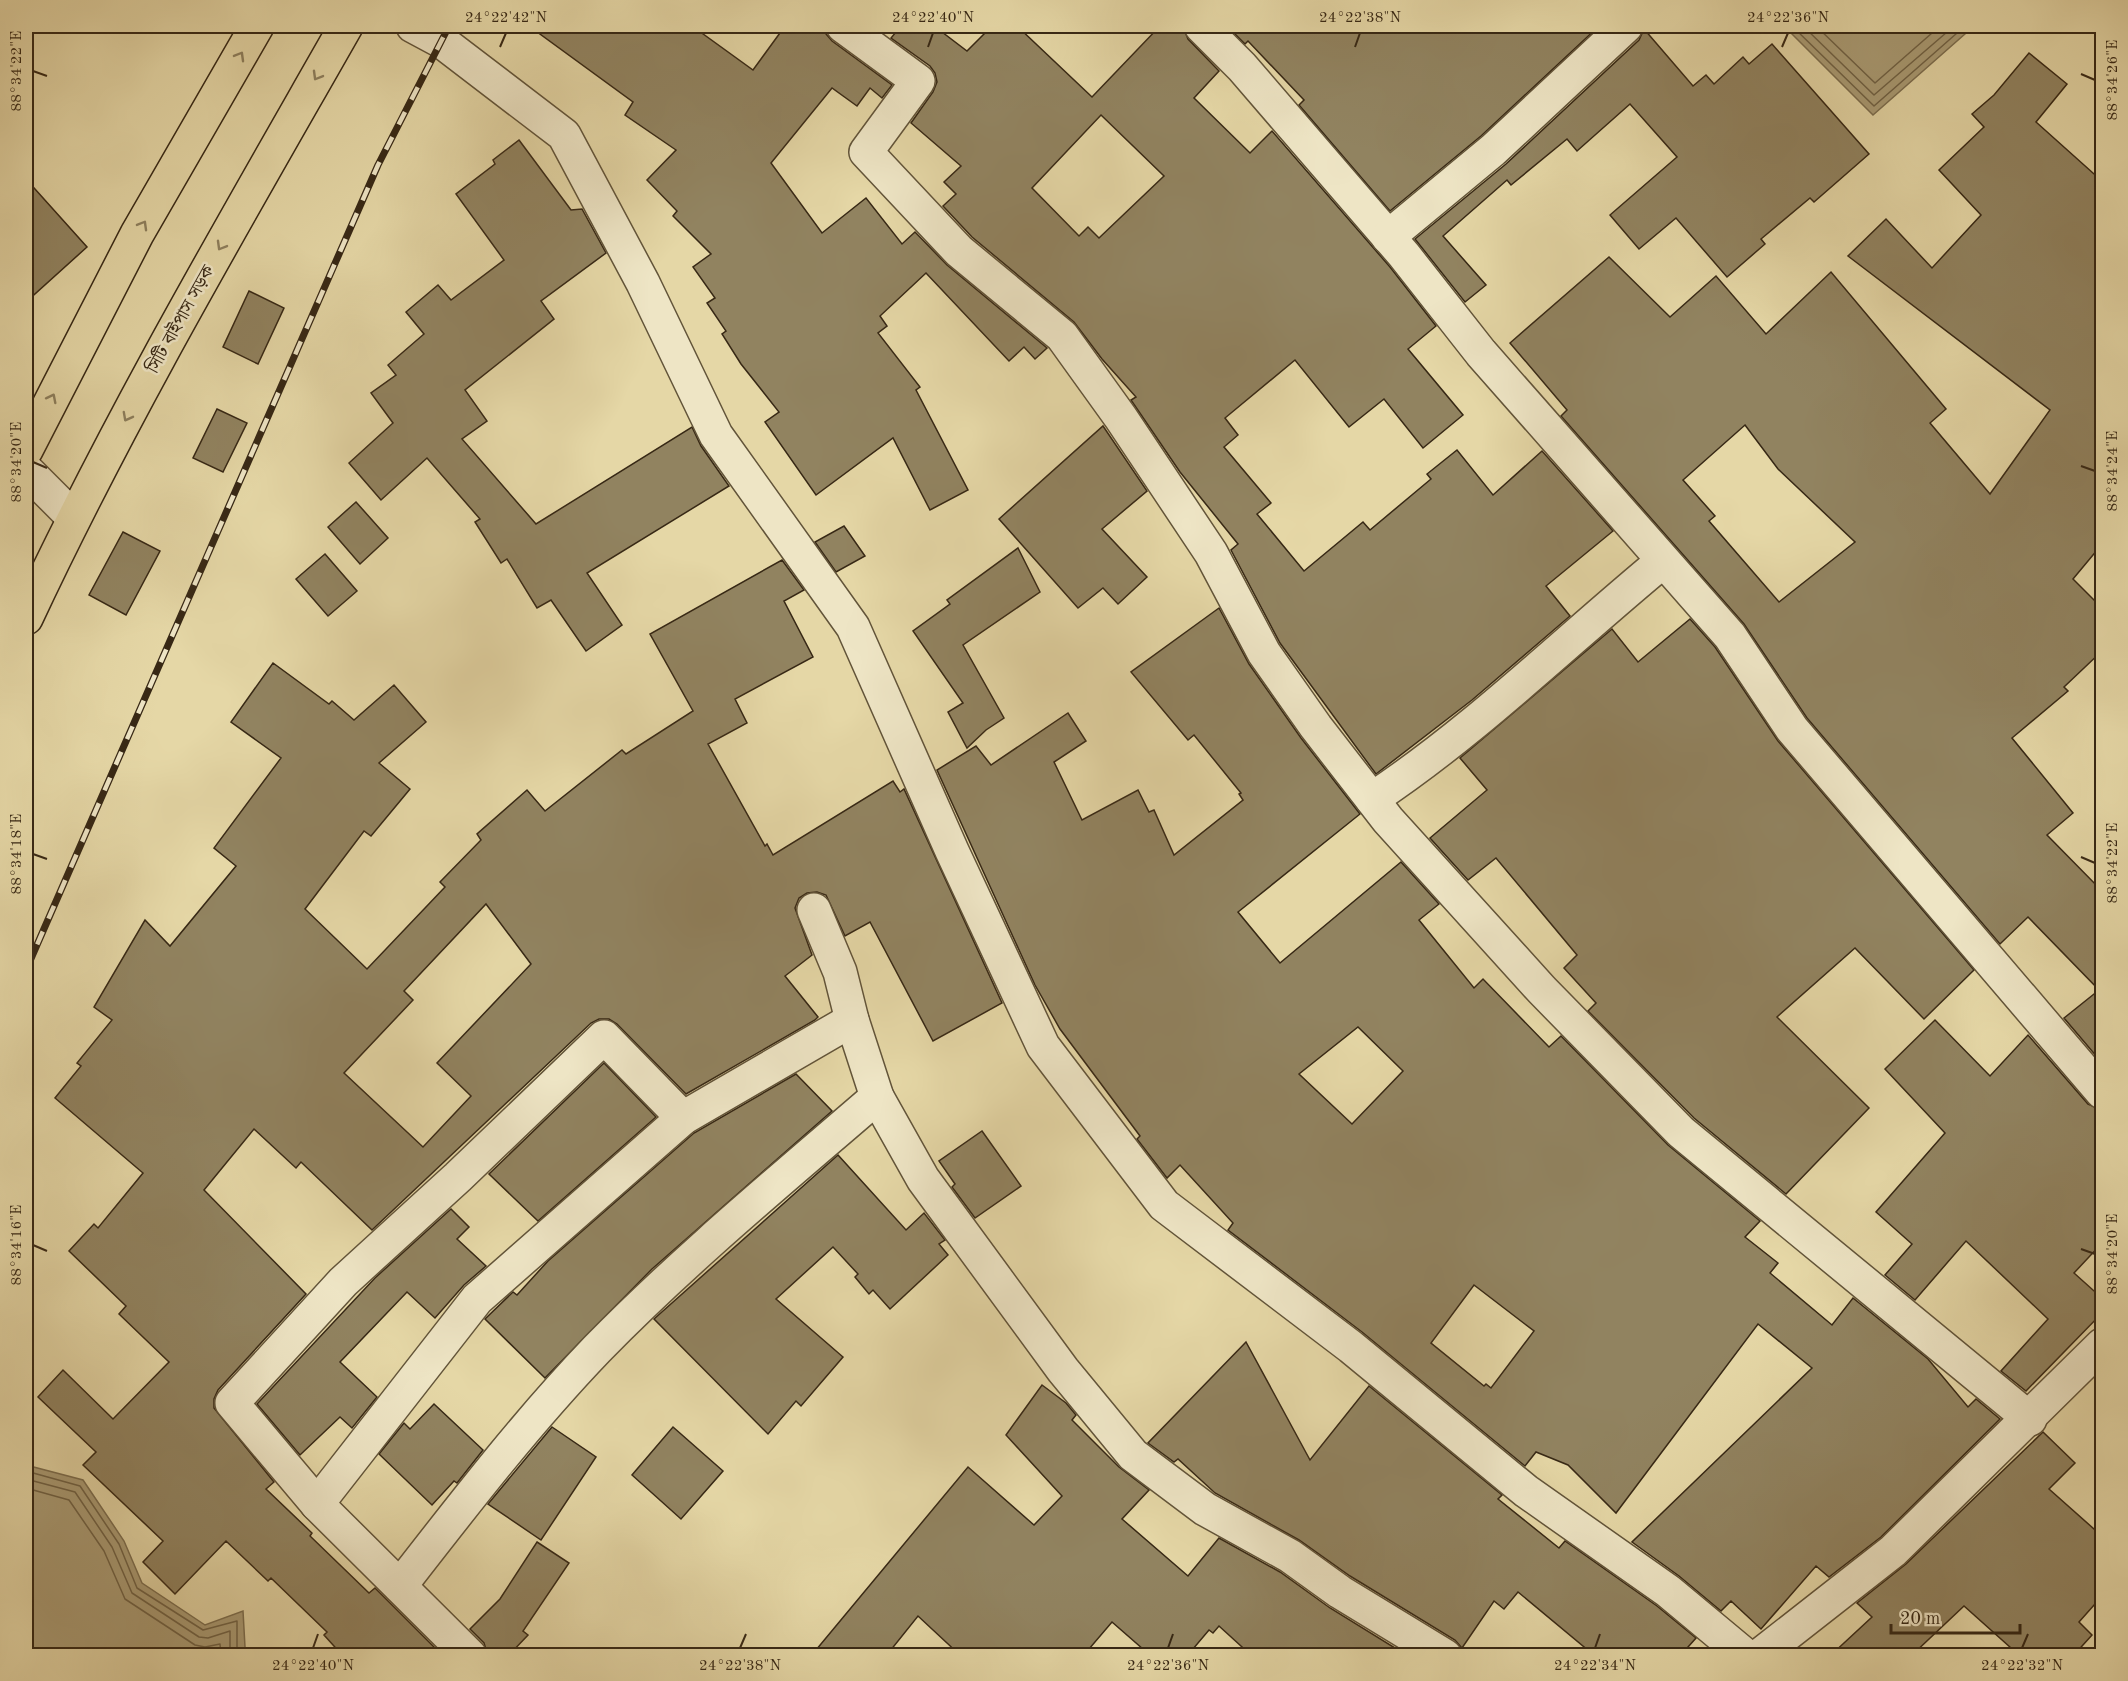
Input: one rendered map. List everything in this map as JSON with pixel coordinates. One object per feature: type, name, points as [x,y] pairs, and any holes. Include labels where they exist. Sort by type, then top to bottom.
[{"type":"main road","points":[[26,450],[137,234],[257,26]]},
{"type":"main road","name":"সিটি বাইপাস সড়ক","points":[[26,618],[73,517],[176,325],[346,26]]},
{"type":"street","points":[[413,26],[441,41],[564,135],[643,283],[716,435],[853,627],[952,851],[1043,1046],[1164,1205],[1351,1347],[1526,1491],[1668,1591],[1746,1656]]},
{"type":"street","points":[[843,26],[918,81],[866,152],[959,251],[1062,336],[1121,418],[1211,554],[1264,653],[1372,799],[1542,990],[1681,1132],[2030,1419]]},
{"type":"street","points":[[1201,26],[1242,67],[1388,237],[1481,353],[1731,636],[1792,729],[2103,1092]]},
{"type":"street","points":[[1388,237],[1493,150],[1626,26]]},
{"type":"street","points":[[26,470],[73,517]]},
{"type":"street","points":[[1372,799],[1407,776],[1475,722],[1663,561]]},
{"type":"street","points":[[814,910],[840,972],[852,1020],[877,1097],[923,1179],[1064,1370],[1133,1455],[1206,1509],[1290,1556],[1340,1592],[1445,1656]]},
{"type":"street","points":[[317,1504],[477,1299],[683,1118],[852,1020]]},
{"type":"street","points":[[470,1656],[317,1504],[232,1403],[343,1282],[458,1177],[604,1037],[683,1118]]},
{"type":"street","points":[[400,1586],[493,1466],[596,1351],[678,1269],[877,1097]]},
{"type":"street","points":[[1759,1656],[1893,1551],[2103,1345]]},
{"type":"water","points":[[1784,26],[1974,26],[1873,115]]},
{"type":"water","points":[[26,1465],[83,1480],[124,1541],[142,1583],[205,1625],[243,1611],[245,1647],[243,1655],[26,1655]]},
{"type":"building","points":[[529,26],[692,26],[753,70],[785,26],[825,26],[826,34],[832,41],[892,85],[882,98],[870,88],[857,106],[832,88],[771,163],[822,233],[866,198],[902,244],[915,232],[947,265],[1047,348],[1035,359],[1024,347],[1009,361],[926,273],[880,316],[887,326],[878,333],[920,387],[916,390],[968,490],[930,510],[893,438],[816,495],[765,422],[779,412],[741,364],[722,334],[726,331],[707,303],[715,298],[693,267],[711,254],[673,216],[677,211],[647,180],[676,150],[625,115],[633,102]]},
{"type":"building","points":[[901,26],[934,26],[967,51],[992,26],[1017,26],[1092,97],[1160,26],[1183,26],[1188,39],[1219,71],[1194,98],[1250,153],[1272,131],[1390,267],[1436,326],[1408,349],[1463,415],[1423,448],[1384,399],[1349,427],[1295,360],[1225,418],[1238,435],[1224,447],[1271,503],[1257,514],[1304,571],[1363,522],[1370,530],[1431,479],[1427,474],[1457,450],[1493,495],[1542,451],[1613,531],[1546,586],[1570,616],[1472,700],[1376,774],[1280,643],[1231,550],[1238,544],[1180,472],[1131,400],[1136,397],[1102,359],[1074,322],[972,237],[943,206],[956,194],[944,182],[961,166],[911,123],[933,92],[937,82],[935,73],[930,66],[891,38]],"holes":[[[1101,115],[1164,176],[1099,238],[1088,227],[1079,236],[1032,188]]]},
{"type":"building","points":[[1227,26],[1599,26],[1481,136],[1390,211],[1299,105],[1304,100],[1248,41],[1245,44]]},
{"type":"building","points":[[1644,29],[1693,86],[1706,75],[1714,84],[1743,57],[1749,64],[1772,44],[1869,154],[1814,202],[1810,198],[1761,239],[1765,244],[1727,277],[1676,218],[1639,249],[1610,215],[1677,157],[1630,104],[1577,151],[1567,139],[1511,185],[1507,180],[1443,236],[1486,285],[1465,302],[1415,239],[1506,164],[1639,40]]},
{"type":"building","points":[[2029,53],[2067,84],[2036,122],[2103,182],[2103,543],[2073,579],[2103,609],[2103,650],[2064,687],[2068,691],[2012,738],[2073,813],[2047,835],[2103,892],[2103,1064],[2064,1018],[2099,990],[2028,917],[2000,944],[1807,718],[1744,624],[1561,416],[1567,410],[1510,343],[1609,257],[1670,317],[1716,276],[1766,334],[1831,272],[1946,409],[1930,423],[1990,494],[2050,410],[1848,256],[1886,219],[1932,268],[1981,215],[1939,170],[1984,127],[1972,114],[1994,95]],"holes":[[[1745,425],[1778,469],[1855,542],[1779,602],[1709,521],[1715,516],[1683,480]]]},
{"type":"building","points":[[519,140],[571,210],[582,209],[606,253],[541,301],[554,319],[465,390],[487,421],[462,439],[536,524],[692,427],[701,446],[729,486],[587,573],[622,625],[586,651],[551,600],[537,608],[507,559],[501,563],[475,522],[480,519],[427,458],[381,500],[349,463],[393,423],[371,393],[396,375],[388,365],[424,334],[406,312],[438,285],[451,300],[504,260],[456,194],[495,164],[493,160]]},
{"type":"building","points":[[26,179],[87,247],[26,302]]},
{"type":"building","points":[[249,291],[284,308],[258,364],[223,347]]},
{"type":"building","points":[[217,409],[247,423],[223,472],[193,458]]},
{"type":"building","points":[[1103,426],[1147,491],[1102,529],[1147,577],[1118,604],[1103,588],[1078,608],[999,519]]},
{"type":"building","points":[[356,502],[388,538],[360,564],[328,527]]},
{"type":"building","points":[[844,526],[865,556],[836,572],[815,542]]},
{"type":"building","points":[[123,532],[160,551],[126,615],[89,595]]},
{"type":"building","points":[[1018,548],[1040,592],[963,645],[1004,718],[986,730],[967,748],[948,712],[963,703],[913,631],[950,604],[947,600]]},
{"type":"building","points":[[325,554],[357,591],[328,616],[296,579]]},
{"type":"building","points":[[782,560],[804,590],[784,601],[813,657],[735,699],[747,723],[708,744],[765,846],[767,844],[773,855],[893,781],[900,792],[904,789],[1002,1003],[933,1041],[870,922],[845,936],[826,895],[817,892],[807,893],[799,898],[795,908],[812,955],[785,976],[818,1017],[815,1020],[686,1094],[617,1024],[609,1019],[599,1019],[591,1023],[372,1230],[301,1162],[296,1168],[254,1129],[204,1190],[306,1294],[218,1390],[214,1399],[214,1408],[274,1482],[266,1489],[312,1533],[310,1536],[369,1593],[375,1588],[443,1656],[343,1656],[324,1635],[327,1632],[271,1578],[268,1581],[226,1541],[175,1594],[143,1562],[163,1541],[83,1465],[96,1452],[38,1397],[63,1370],[113,1419],[169,1362],[119,1314],[126,1306],[69,1251],[94,1224],[98,1228],[143,1173],[55,1098],[81,1066],[77,1063],[112,1020],[94,1007],[145,920],[170,946],[236,866],[214,848],[281,758],[231,722],[273,663],[329,704],[332,701],[354,720],[394,685],[426,722],[379,763],[410,789],[371,836],[364,831],[305,909],[367,969],[445,887],[440,882],[481,840],[477,834],[527,790],[545,811],[622,750],[626,754],[693,711],[650,634]],"holes":[[[486,904],[531,964],[437,1063],[471,1096],[423,1147],[344,1073],[413,1000],[404,991]]]},
{"type":"building","points":[[1219,608],[1249,664],[1301,738],[1360,814],[1238,912],[1280,963],[1401,862],[1439,904],[1419,920],[1474,988],[1483,979],[1549,1047],[1561,1036],[1668,1145],[1760,1221],[1745,1237],[1778,1263],[1770,1273],[1832,1325],[1853,1298],[1928,1359],[1968,1407],[1976,1399],[2000,1419],[1881,1537],[1829,1577],[1816,1566],[1761,1629],[1731,1601],[1721,1611],[1679,1576],[1632,1542],[1812,1368],[1758,1324],[1616,1513],[1568,1465],[1536,1452],[1525,1466],[1362,1332],[1228,1230],[1233,1223],[1180,1165],[1167,1178],[1137,1139],[1140,1136],[1060,1029],[1035,985],[937,770],[976,746],[991,765],[1068,713],[1086,741],[1054,762],[1082,820],[1138,790],[1149,812],[1154,810],[1174,855],[1243,800],[1239,794],[1241,793],[1194,735],[1188,740],[1131,672]],"holes":[[[1358,1027],[1403,1071],[1352,1124],[1299,1074]],[[1474,1285],[1534,1331],[1491,1388],[1486,1384],[1484,1386],[1431,1343]]]},
{"type":"building","points":[[1690,619],[1715,647],[1778,741],[1974,970],[1924,1019],[1855,948],[1777,1017],[1869,1108],[1786,1194],[1694,1118],[1588,1011],[1596,1003],[1564,968],[1577,955],[1496,858],[1468,880],[1430,838],[1487,790],[1460,758],[1612,629],[1638,662]]},
{"type":"building","points":[[1935,1020],[1990,1076],[2028,1035],[2088,1104],[2103,1110],[2103,1242],[2074,1273],[2103,1299],[2103,1312],[2026,1391],[2001,1371],[2048,1319],[1966,1241],[1915,1300],[1885,1275],[1912,1244],[1876,1212],[1945,1133],[1885,1069]]},
{"type":"building","points":[[604,1063],[656,1117],[538,1221],[489,1174]]},
{"type":"building","points":[[796,1074],[832,1111],[652,1269],[545,1378],[485,1319],[513,1292],[517,1295],[548,1261],[694,1133]]},
{"type":"building","points":[[982,1131],[1021,1186],[975,1218],[952,1187],[955,1184],[939,1161]]},
{"type":"building","points":[[838,1155],[906,1230],[924,1213],[945,1240],[939,1244],[948,1255],[890,1309],[873,1290],[869,1294],[855,1277],[858,1274],[833,1247],[776,1299],[843,1357],[801,1406],[796,1401],[768,1434],[654,1319]]},
{"type":"building","points":[[451,1209],[469,1227],[457,1239],[486,1266],[464,1285],[435,1318],[407,1292],[340,1362],[377,1397],[352,1428],[340,1417],[300,1455],[257,1404],[375,1278]]},
{"type":"building","points":[[1246,1342],[1310,1460],[1369,1386],[1502,1495],[1498,1499],[1559,1548],[1565,1541],[1657,1606],[1696,1638],[1680,1656],[1595,1656],[1518,1592],[1504,1609],[1494,1601],[1462,1648],[1455,1640],[1350,1576],[1299,1540],[1215,1493],[1178,1459],[1174,1462],[1148,1443]]},
{"type":"building","points":[[1042,1385],[1066,1403],[1076,1415],[1072,1420],[1119,1467],[1149,1490],[1122,1519],[1188,1576],[1219,1538],[1280,1572],[1330,1608],[1408,1656],[1252,1656],[1219,1626],[1213,1633],[1209,1630],[1187,1656],[1151,1656],[1112,1622],[1083,1656],[961,1656],[918,1616],[886,1656],[811,1656],[968,1467],[1034,1525],[1062,1496],[1006,1435]]},
{"type":"building","points":[[434,1404],[483,1450],[457,1483],[454,1481],[432,1505],[379,1454],[404,1423],[410,1429]]},
{"type":"building","points":[[552,1427],[596,1457],[541,1540],[488,1504]]},
{"type":"building","points":[[673,1427],[723,1471],[681,1519],[632,1475]]},
{"type":"building","points":[[2043,1432],[2075,1463],[2049,1489],[2103,1537],[2103,1595],[2079,1622],[2092,1635],[2073,1656],[2020,1656],[1964,1606],[1911,1656],[1830,1656],[1872,1617],[1857,1603],[1906,1564]]},
{"type":"building","points":[[537,1542],[569,1563],[523,1631],[528,1635],[508,1656],[488,1656],[484,1643],[470,1629],[500,1599]]},
{"type":"railway","points":[[26,970],[378,165],[449,26]]}]
